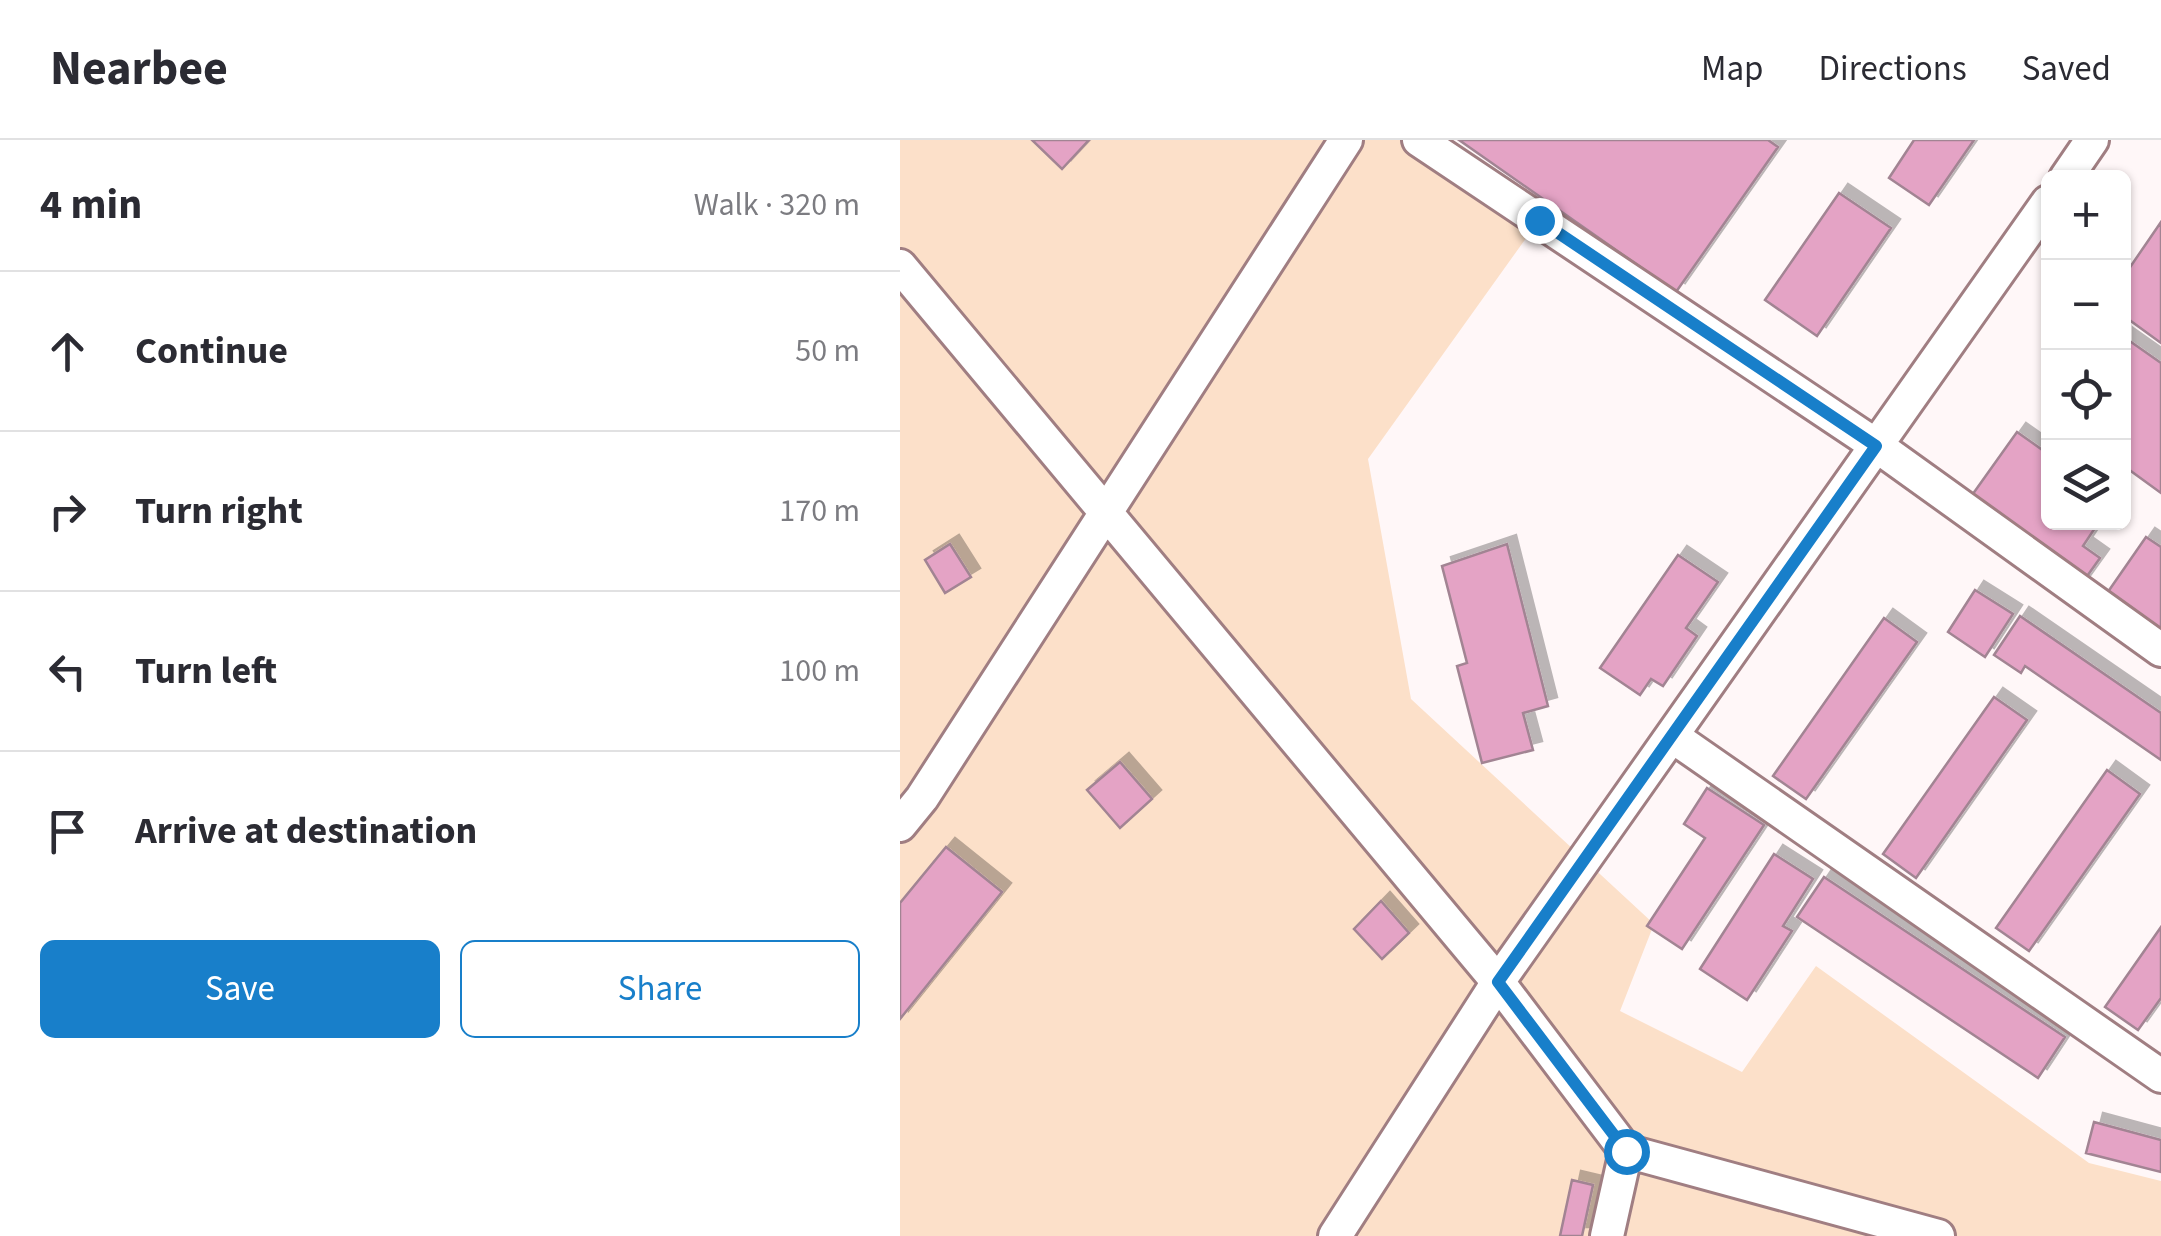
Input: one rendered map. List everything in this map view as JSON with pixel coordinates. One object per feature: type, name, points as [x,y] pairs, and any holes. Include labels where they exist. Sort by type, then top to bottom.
[{"type":"lane","points":[[900,825],[922,798],[1346,140]]},
{"type":"lane","points":[[1419,140],[1876,446],[2161,650]]},
{"type":"lane","points":[[2071,170],[2092,140]]},
{"type":"lane","points":[[1335,1236],[1498,982],[2041,212]]},
{"type":"lane","points":[[900,266],[1498,982],[1626,1151],[1938,1236]]},
{"type":"lane","points":[[1672,736],[2161,1076]]},
{"type":"lane","points":[[1606,1236],[1626,1151]]},
{"type":"shaded area","points":[[900,140],[1419,140],[1539,220],[1368,459],[1411,699],[1654,924],[1620,1011],[1742,1072],[1816,966],[2089,1163],[2161,1181],[2161,1236],[900,1236]]},
{"type":"building","points":[[1032,140],[1089,140],[1062,169]]},
{"type":"building","points":[[1459,140],[1768,140],[1778,147],[1676,292]]},
{"type":"building","points":[[1914,140],[1974,140],[1929,205],[1889,178]]},
{"type":"building","points":[[1839,193],[1891,228],[1817,336],[1765,300]]},
{"type":"building","points":[[2161,222],[2161,343],[2131,321],[2131,266]]},
{"type":"building","points":[[2131,342],[2161,363],[2161,493],[2131,471]]},
{"type":"building","points":[[2017,432],[2041,449],[2041,530],[2094,530],[2083,546],[2100,558],[2080,586],[1965,505]]},
{"type":"building","points":[[2146,537],[2161,547],[2161,639],[2103,599]]},
{"type":"building","points":[[950,544],[971,577],[945,593],[925,560]]},
{"type":"building","points":[[1507,544],[1548,706],[1523,713],[1533,750],[1482,763],[1457,666],[1467,663],[1442,566]]},
{"type":"building","points":[[1678,555],[1718,582],[1686,628],[1697,636],[1663,686],[1651,679],[1640,695],[1600,668]]},
{"type":"building","points":[[1975,590],[2013,614],[1985,657],[1948,632]]},
{"type":"building","points":[[2020,616],[2161,713],[2161,760],[2025,666],[2021,673],[1994,655]]},
{"type":"building","points":[[1884,618],[1917,642],[1806,799],[1773,776]]},
{"type":"building","points":[[1994,697],[2027,720],[1916,878],[1883,854]]},
{"type":"building","points":[[1120,762],[1152,799],[1120,828],[1087,790]]},
{"type":"building","points":[[2107,770],[2140,794],[2029,951],[1996,928]]},
{"type":"building","points":[[1707,788],[1764,825],[1682,949],[1647,926],[1705,838],[1684,824]]},
{"type":"building","points":[[946,847],[1002,892],[900,1019],[900,903]]},
{"type":"building","points":[[1774,854],[1813,879],[1783,926],[1792,931],[1747,1000],[1700,969]]},
{"type":"building","points":[[1824,877],[2065,1037],[2038,1078],[1797,917]]},
{"type":"building","points":[[1381,901],[1409,933],[1382,959],[1354,929]]},
{"type":"building","points":[[2161,927],[2161,998],[2138,1030],[2105,1007]]},
{"type":"building","points":[[2094,1122],[2161,1140],[2161,1172],[2086,1153]]},
{"type":"building","points":[[1572,1180],[1593,1185],[1582,1236],[1560,1236]]},
{"type":"route","points":[[1539,220],[1876,446],[1498,982],[1626,1151]]}]
